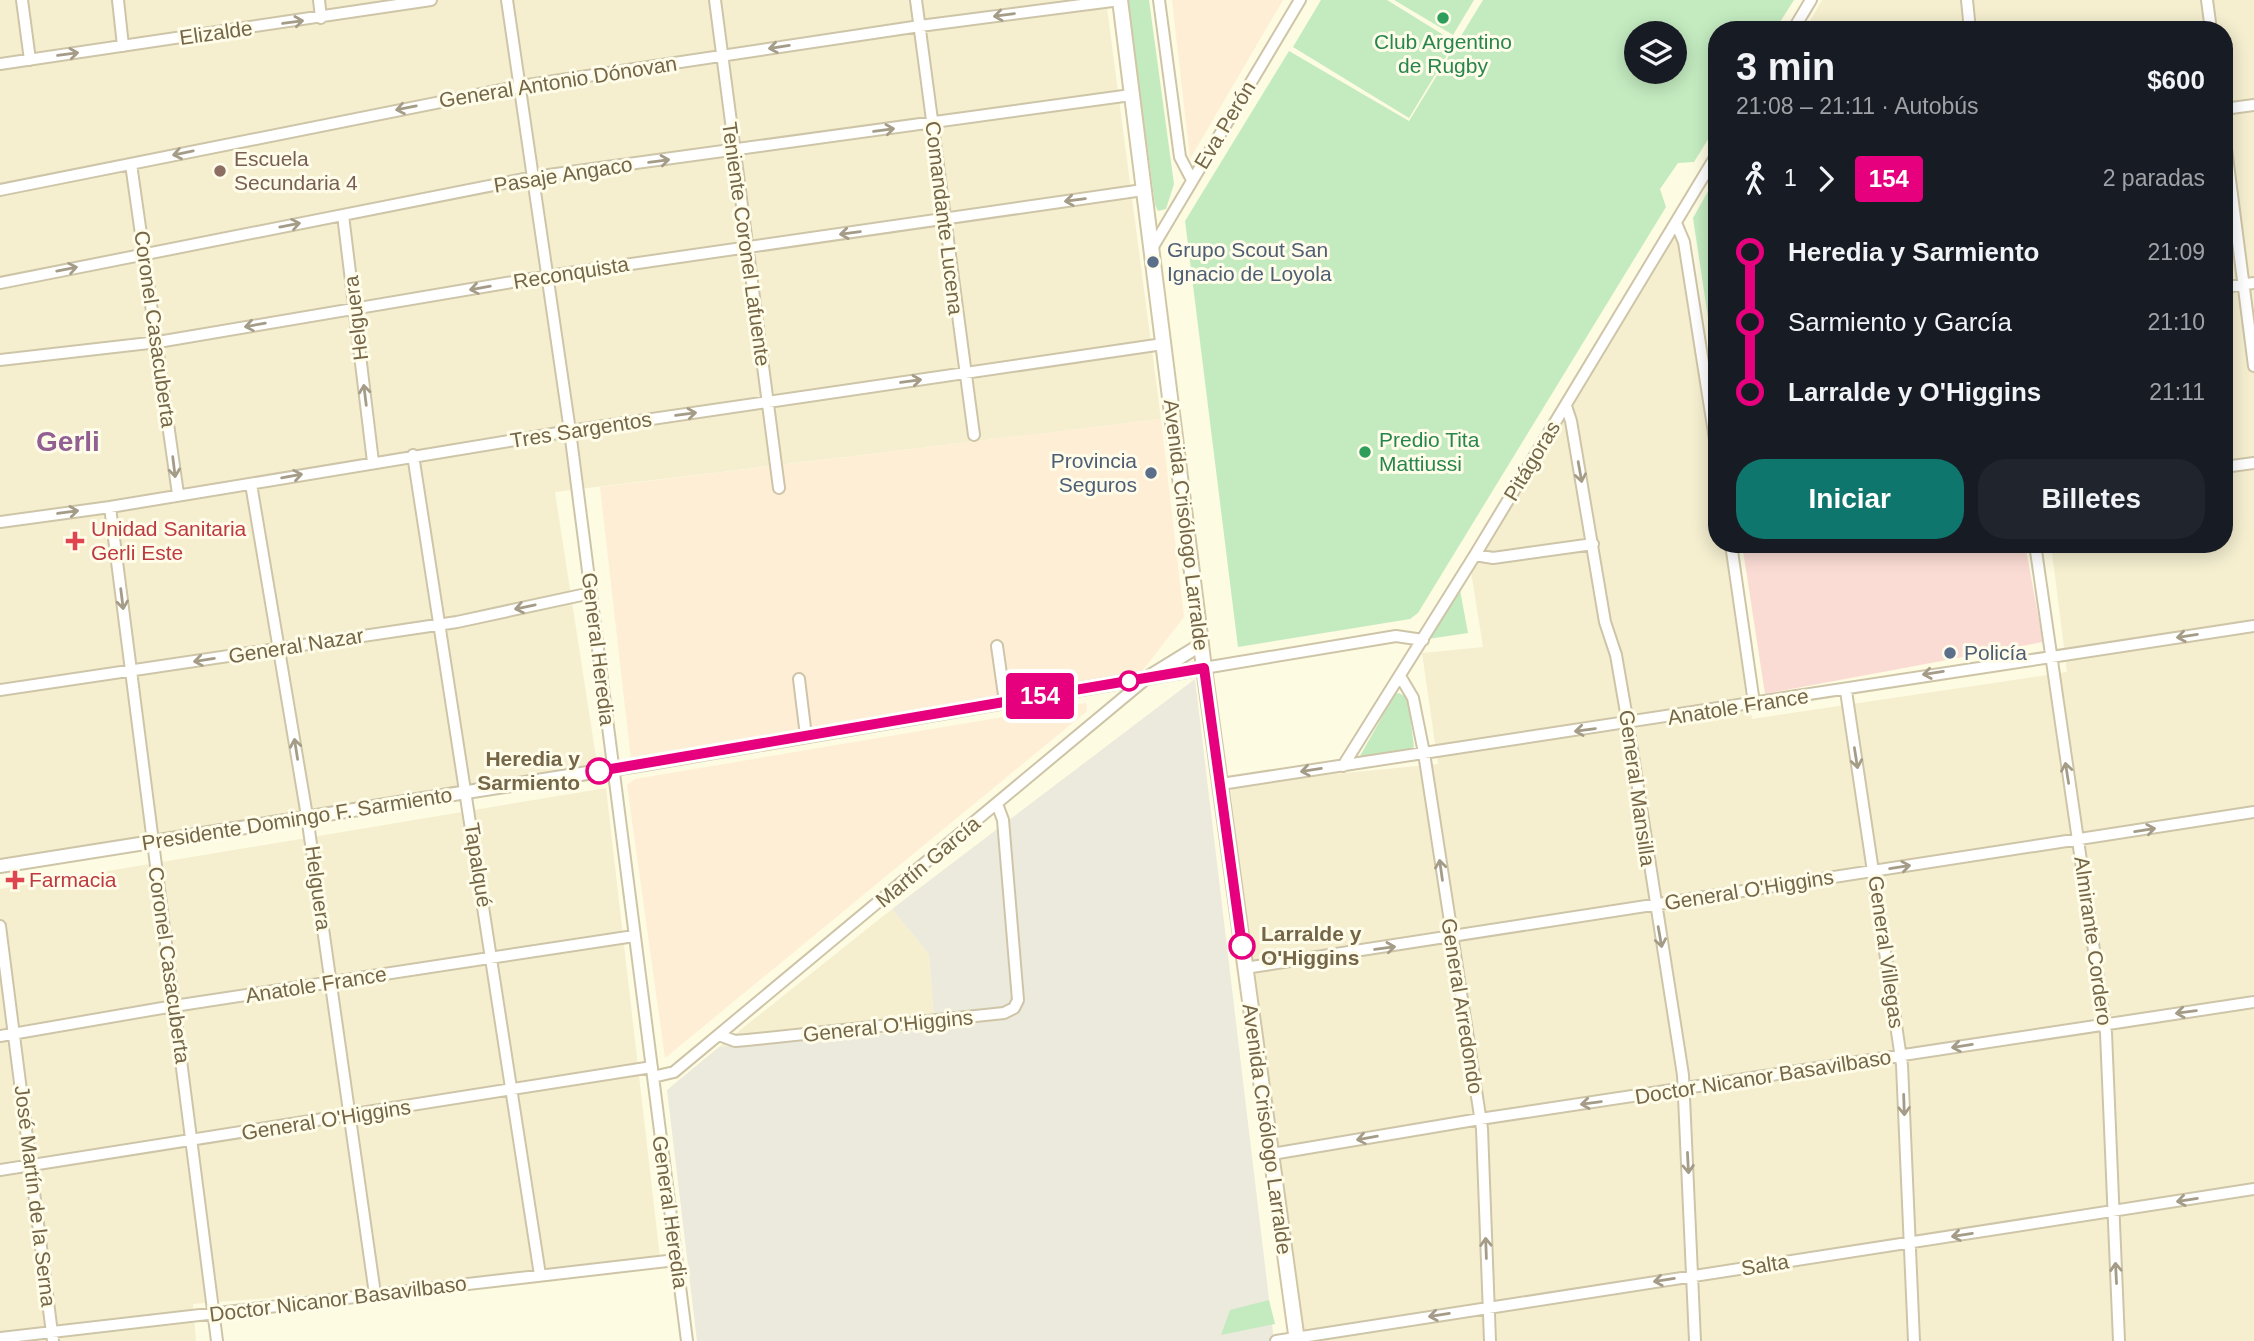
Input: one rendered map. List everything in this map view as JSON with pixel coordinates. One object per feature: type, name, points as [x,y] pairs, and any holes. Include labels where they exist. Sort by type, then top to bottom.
[{"type":"main road","name":"Avenida Crisólogo Larralde","points":[[1121,0],[1202,644],[1209,668],[1245,968],[1297,1339]]},
{"type":"street","points":[[22,0],[30,60]]},
{"type":"street","points":[[118,0],[123,46]]},
{"type":"street","points":[[319,0],[321,18]]},
{"type":"street","name":"Elizalde","points":[[0,64],[431,0]]},
{"type":"street","name":"General Heredia","points":[[507,0],[570,431],[688,1341]]},
{"type":"street","name":"Teniente Coronel Lafuente","points":[[715,0],[779,488]]},
{"type":"street","name":"Comandante Lucena","points":[[916,0],[974,435]]},
{"type":"street","name":"General Antonio Dónovan","points":[[0,190],[521,86],[919,26],[1121,0]]},
{"type":"street","points":[[1159,0],[1180,157],[1192,180]]},
{"type":"street","name":"Eva Perón","points":[[1151,250],[1300,0]]},
{"type":"street","points":[[1798,21],[1811,0]]},
{"type":"street","points":[[1967,0],[1969,21]]},
{"type":"street","points":[[2207,0],[2210,21]]},
{"type":"street","name":"Pasaje Angaco","points":[[0,283],[534,177],[733,152],[1131,95]]},
{"type":"street","points":[[2233,108],[2254,105]]},
{"type":"street","name":"Coronel Casacuberta","points":[[131,164],[178,494]]},
{"type":"street","name":"Pitágoras","points":[[1343,765],[1423,640],[1676,223],[1708,176]]},
{"type":"street","points":[[2233,187],[2249,284],[2254,366]]},
{"type":"street","name":"Reconquista","points":[[0,360],[158,342],[548,276],[1143,190]]},
{"type":"street","name":"Helguera","points":[[343,215],[373,463]]},
{"type":"street","points":[[1676,223],[1684,242],[1708,395]]},
{"type":"street","name":"Tres Sargentos","points":[[0,522],[110,507],[413,455],[1163,344]]},
{"type":"street","name":"General Mansilla","points":[[1566,405],[1605,622],[1616,655],[1628,724],[1654,905],[1685,1090],[1695,1341]]},
{"type":"street","name":"Tapalqué","points":[[413,455],[493,957],[540,1275]]},
{"type":"street","points":[[2233,466],[2254,463]]},
{"type":"street","name":"Helguera","points":[[251,484],[307,816],[352,1116],[375,1294]]},
{"type":"street","name":"Coronel Casacuberta","points":[[110,507],[217,1341]]},
{"type":"street","points":[[1475,555],[1493,558],[1593,544]]},
{"type":"street","points":[[1732,553],[1754,703]]},
{"type":"street","name":"Almirante Cordero","points":[[2036,553],[2049,657],[2105,1024],[2119,1341]]},
{"type":"street","name":"General Nazar","points":[[0,690],[441,624],[591,593]]},
{"type":"street","name":"Anatole France","points":[[1221,784],[1846,691],[1937,672],[2254,626]]},
{"type":"street","name":"Presidente Domingo F. Sarmiento","points":[[0,866],[614,769],[1396,636],[1423,640]]},
{"type":"street","name":"Martín García","points":[[652,1072],[674,1072],[1147,678],[1168,662],[1202,644]]},
{"type":"street","points":[[997,646],[1005,702]]},
{"type":"street","name":"General Arredondo","points":[[1400,676],[1413,698],[1424,753],[1480,1119],[1490,1341]]},
{"type":"street","points":[[799,679],[806,736]]},
{"type":"street","name":"General Villegas","points":[[1846,691],[1901,1055],[1914,1341]]},
{"type":"street","name":"General O'Higgins","points":[[719,1035],[736,1041],[747,1040],[1004,1013],[1014,1008],[1018,1000],[1003,820],[997,804]]},
{"type":"street","name":"General O'Higgins","points":[[1245,968],[2254,813]]},
{"type":"street","name":"José Martín de la Serna","points":[[0,926],[52,1337]]},
{"type":"street","name":"Anatole France","points":[[0,1036],[174,1006],[634,936]]},
{"type":"street","name":"Doctor Nicanor Basavilbaso","points":[[1272,1154],[1480,1119],[2254,1002]]},
{"type":"street","name":"General O'Higgins","points":[[0,1170],[352,1116],[513,1088],[652,1072]]},
{"type":"street","name":"Salta","points":[[1276,1341],[2254,1189]]},
{"type":"street","name":"Doctor Nicanor Basavilbaso","points":[[0,1338],[52,1337],[213,1314],[676,1259]]},
{"type":"shaded area","points":[[0,0],[1106,0],[1161,419],[555,492],[597,764],[0,859]]},
{"type":"shaded area","points":[[1172,0],[1283,0],[1190,159]]},
{"type":"shaded area","points":[[1822,0],[2254,0],[2254,1341],[1289,1341],[1230,784],[1438,764],[1422,653],[1483,647],[1471,571],[1679,226],[1708,421],[1708,553],[1727,553],[1752,719],[2067,672],[2052,553],[2233,553],[2233,21],[1810,21]]},
{"type":"shaded area","points":[[1161,419],[1184,617],[1130,687],[631,760],[600,487]]},
{"type":"shaded area","points":[[1743,553],[2027,553],[2043,642],[1765,694]]},
{"type":"shaded area","points":[[1195,679],[1274,1341],[697,1341],[667,1090],[719,1047],[935,1029],[929,954],[892,909]]},
{"type":"shaded area","points":[[1086,703],[1087,711],[665,1058],[627,785],[635,779]]},
{"type":"shaded area","points":[[606,788],[661,1267],[193,1304],[196,1341],[0,1341],[0,889]]},
{"type":"shaded area","points":[[892,909],[929,954],[935,1029],[719,1047]]},
{"type":"green space","points":[[1128,0],[1149,0],[1174,184],[1166,209],[1158,211],[1155,205]]},
{"type":"green space","points":[[1321,0],[1387,0],[1455,42],[1409,118],[1293,47]]},
{"type":"green space","name":"Club Argentino de Rugby","points":[[1394,0],[1474,0],[1453,35]]},
{"type":"green space","name":"Predio Tita Mattiussi","points":[[1483,0],[1794,0],[1781,21],[1708,21],[1708,139],[1694,162],[1678,163],[1660,189],[1666,207],[1418,613],[1410,619],[1238,647],[1185,221],[1289,51],[1409,121]]},
{"type":"green space","points":[[1708,191],[1708,317],[1693,218]]},
{"type":"green space","points":[[1460,590],[1468,633],[1428,639]]},
{"type":"green space","points":[[1399,693],[1408,698],[1414,747],[1409,751],[1360,756],[1395,694]]},
{"type":"green space","points":[[1269,1300],[1275,1324],[1221,1335],[1230,1310]]},
{"type":"bus line","name":"154","points":[[599,771],[1204,668],[1217,746],[1242,946]]},
{"type":"place","name":"Club Argentino de Rugby","points":[[1443,18]]},
{"type":"place","name":"Escuela Secundaria 4","points":[[220,171]]},
{"type":"place","name":"Grupo Scout San Ignacio de Loyola","points":[[1153,262]]},
{"type":"place","name":"Predio Tita Mattiussi","points":[[1365,452]]},
{"type":"place","name":"Provincia Seguros","points":[[1151,473]]},
{"type":"place","name":"Unidad Sanitaria Gerli Este","points":[[75,541]]},
{"type":"place","name":"Policía","points":[[1950,653]]},
{"type":"place","name":"Heredia y Sarmiento","points":[[599,771]]},
{"type":"place","name":"Farmacia","points":[[15,880]]},
{"type":"place","name":"Larralde y O'Higgins","points":[[1242,946]]},
{"type":"district","name":"Gerli","points":[[68,441]]}]
